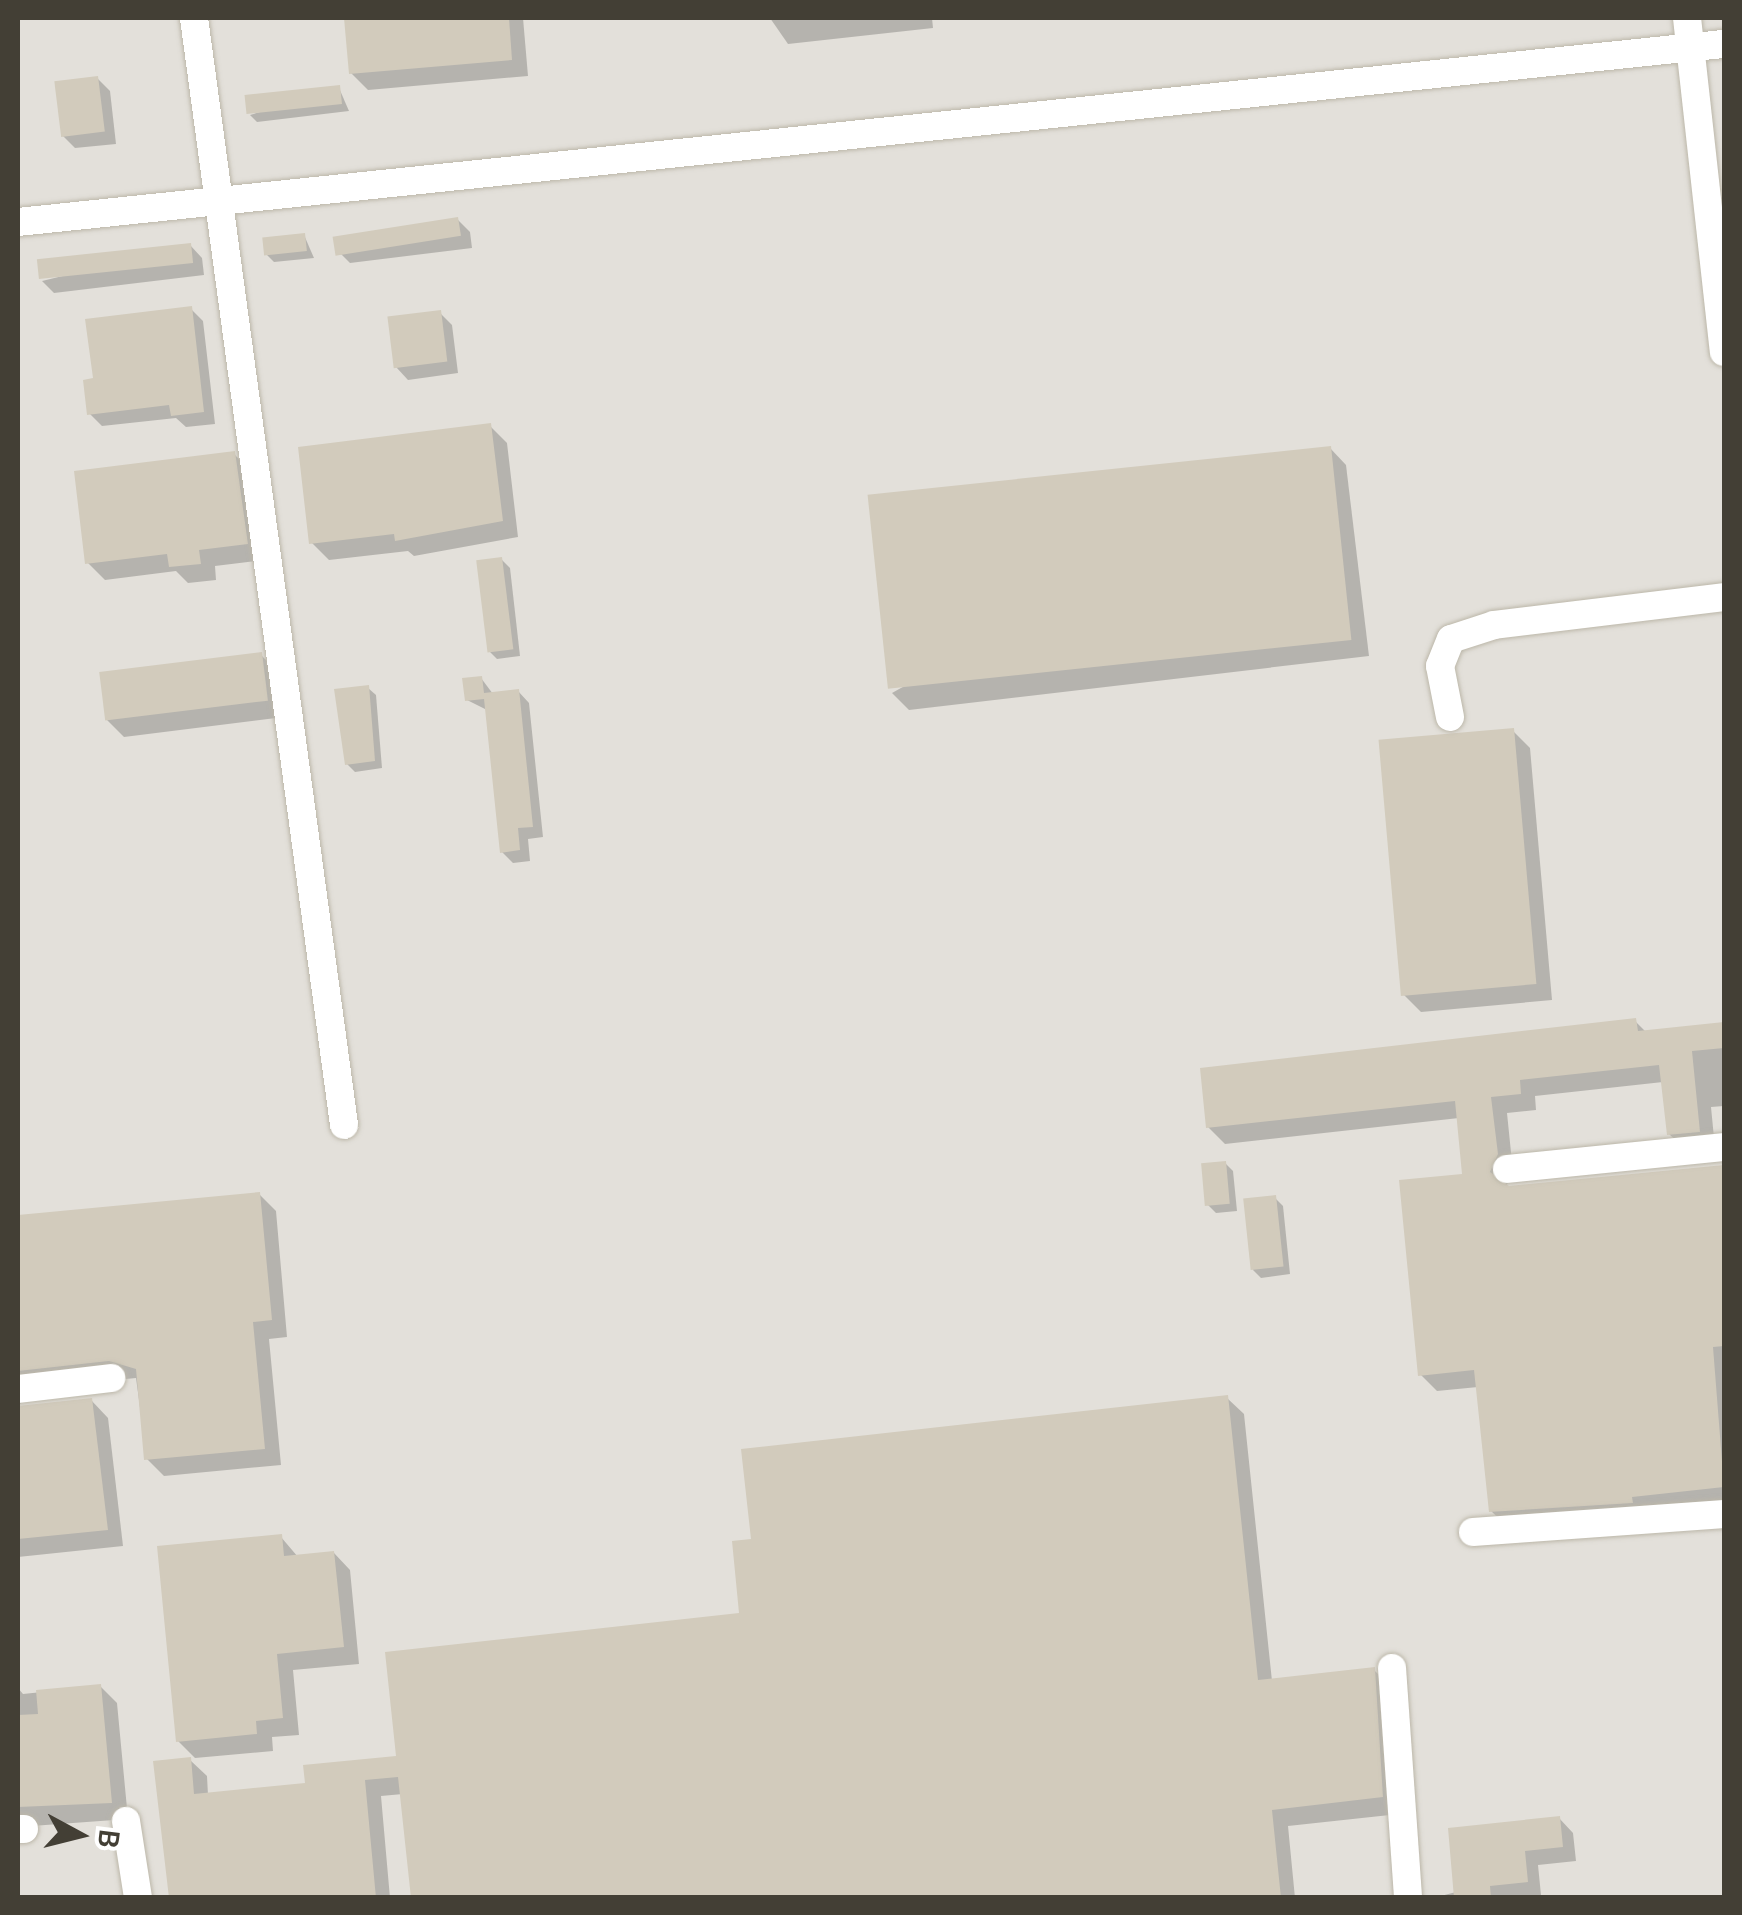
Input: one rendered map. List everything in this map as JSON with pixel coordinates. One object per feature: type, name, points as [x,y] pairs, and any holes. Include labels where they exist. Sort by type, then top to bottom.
[{"type":"street","points":[[194,18],[344,1125]]},
{"type":"street","points":[[1688,18],[1724,352]]},
{"type":"street","points":[[18,222],[1724,44]]},
{"type":"street","points":[[1450,716],[1440,666],[1451,638],[1494,625],[1724,597]]},
{"type":"street","points":[[1507,1170],[1724,1148]]},
{"type":"street","points":[[18,1390],[111,1378]]},
{"type":"street","points":[[1473,1532],[1724,1514]]},
{"type":"street","points":[[1392,1668],[1408,1898]]},
{"type":"street","points":[[126,1821],[138,1898]]},
{"type":"shaded area","points":[[18,18],[1724,18],[1724,1897],[18,1897]]},
{"type":"building","points":[[344,18],[509,18],[512,60],[349,74]]},
{"type":"building","points":[[98,76],[105,132],[61,137],[54,81]]},
{"type":"building","points":[[340,85],[342,104],[247,114],[245,95]]},
{"type":"building","points":[[458,217],[461,236],[336,256],[333,237]]},
{"type":"building","points":[[305,233],[307,251],[264,255],[262,237]]},
{"type":"building","points":[[191,243],[193,263],[39,279],[37,259]]},
{"type":"building","points":[[192,306],[204,412],[171,416],[169,405],[87,415],[83,380],[93,378],[85,319]]},
{"type":"building","points":[[441,310],[447,362],[394,368],[387,317]]},
{"type":"building","points":[[491,423],[503,521],[395,541],[394,534],[309,544],[298,447]]},
{"type":"building","points":[[1331,446],[1351,640],[888,689],[868,495]]},
{"type":"building","points":[[235,451],[248,544],[199,550],[201,564],[169,567],[167,554],[85,564],[74,471]]},
{"type":"building","points":[[502,557],[513,649],[488,652],[476,560]]},
{"type":"building","points":[[262,652],[268,701],[105,721],[99,672]]},
{"type":"building","points":[[482,676],[484,693],[519,689],[533,827],[518,828],[520,850],[500,853],[484,699],[465,701],[462,678]]},
{"type":"building","points":[[369,685],[375,761],[345,765],[334,689]]},
{"type":"building","points":[[1514,728],[1536,984],[1401,996],[1379,740]]},
{"type":"building","points":[[1636,1018],[1638,1031],[1724,1022],[1724,1048],[1692,1051],[1700,1132],[1667,1135],[1659,1065],[1520,1080],[1521,1094],[1491,1097],[1498,1154],[1490,1172],[1509,1186],[1724,1165],[1724,1346],[1713,1347],[1724,1487],[1632,1497],[1633,1503],[1489,1512],[1474,1370],[1418,1376],[1399,1180],[1462,1174],[1455,1101],[1206,1128],[1200,1068]]},
{"type":"building","points":[[1226,1161],[1230,1204],[1205,1206],[1201,1163]]},
{"type":"building","points":[[260,1192],[272,1320],[253,1322],[265,1449],[144,1460],[136,1369],[109,1361],[18,1371],[18,1215]]},
{"type":"building","points":[[1276,1195],[1284,1267],[1251,1270],[1243,1198]]},
{"type":"building","points":[[1228,1395],[1258,1680],[1375,1667],[1383,1797],[1272,1810],[1281,1898],[411,1898],[398,1777],[365,1780],[376,1898],[169,1898],[153,1761],[191,1757],[194,1794],[305,1783],[303,1765],[396,1756],[385,1652],[739,1613],[732,1541],[751,1539],[741,1449]]},
{"type":"building","points":[[92,1398],[108,1530],[18,1539],[18,1406]]},
{"type":"building","points":[[282,1534],[284,1556],[334,1551],[344,1647],[277,1654],[283,1718],[256,1721],[257,1734],[176,1742],[157,1546]]},
{"type":"building","points":[[101,1684],[112,1803],[18,1807],[18,1715],[38,1714],[36,1690]]},
{"type":"building","points":[[1560,1816],[1563,1847],[1525,1851],[1528,1882],[1490,1886],[1491,1898],[1454,1898],[1448,1828]]}]
